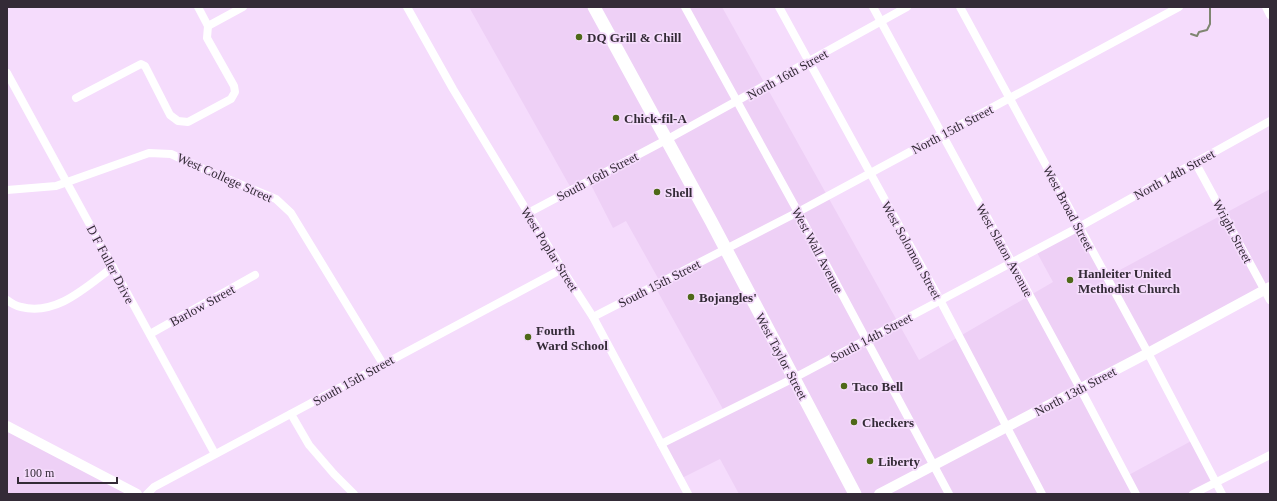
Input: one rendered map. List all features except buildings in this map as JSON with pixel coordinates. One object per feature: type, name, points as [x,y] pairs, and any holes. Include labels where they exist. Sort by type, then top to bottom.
[{"type":"main road","name":"West Taylor Street","points":[[594,7],[725,248],[855,494]]},
{"type":"street","points":[[76,98],[140,64],[145,66],[170,115],[178,121],[188,122],[231,99],[235,92],[234,86],[207,38],[208,26],[198,7]]},
{"type":"street","points":[[208,26],[243,7]]},
{"type":"street","name":"West Poplar Street","points":[[407,7],[453,89],[562,269],[593,317],[688,494]]},
{"type":"street","name":"West Wall Avenue","points":[[685,7],[867,339],[949,494]]},
{"type":"street","name":"West Solomon Street","points":[[779,7],[940,300],[1042,494]]},
{"type":"street","name":"West Slaton Avenue","points":[[873,7],[1136,494]]},
{"type":"street","name":"North 16th Street","points":[[666,140],[907,7]]},
{"type":"street","name":"West Broad Street","points":[[960,7],[1148,353],[1222,494]]},
{"type":"street","name":"North 15th Street","points":[[725,248],[739,243],[798,212],[1179,7]]},
{"type":"street","points":[[1266,7],[1270,15]]},
{"type":"street","name":"D F Fuller Drive","points":[[7,73],[216,454]]},
{"type":"street","name":"North 14th Street","points":[[1078,226],[1270,121]]},
{"type":"street","name":"South 16th Street","points":[[528,213],[666,140]]},
{"type":"street","name":"West College Street","points":[[7,190],[56,186],[148,153],[171,154],[276,199],[291,213],[384,364]]},
{"type":"street","name":"Wright Street","points":[[1195,162],[1267,288],[1270,300]]},
{"type":"street","name":"South 14th Street","points":[[661,444],[794,378],[1078,226]]},
{"type":"street","name":"South 15th Street","points":[[593,317],[725,248]]},
{"type":"street","points":[[7,300],[20,307],[41,309],[60,304],[82,291],[113,267]]},
{"type":"street","name":"South 15th Street","points":[[147,494],[154,487],[562,269]]},
{"type":"street","name":"Barlow Street","points":[[150,334],[255,276]]},
{"type":"street","name":"North 13th Street","points":[[879,494],[1148,353],[1267,288]]},
{"type":"street","points":[[292,414],[309,444],[334,474],[354,494]]},
{"type":"street","points":[[7,426],[138,494]]},
{"type":"street","points":[[1193,494],[1270,455]]},
{"type":"shaded area","points":[[469,7],[722,7],[919,360],[1053,282],[1035,249],[1076,226],[1105,278],[1270,189],[1270,285],[1078,388],[1125,477],[1193,440],[1214,482],[1191,494],[739,494],[720,459],[682,478],[664,443],[724,411],[653,283],[659,280],[626,221],[613,228],[589,181],[572,190]]},
{"type":"shaded area","points":[[7,429],[133,494],[7,494]]},
{"type":"waterway","points":[[1191,34],[1197,36],[1199,32],[1207,30],[1210,24],[1210,7]]},
{"type":"place","name":"DQ Grill & Chill","points":[[579,37]]},
{"type":"place","name":"Chick-fil-A","points":[[616,118]]},
{"type":"place","name":"Shell","points":[[657,192]]},
{"type":"place","name":"Hanleiter United Methodist Church","points":[[1070,280]]},
{"type":"place","name":"Bojangles'","points":[[691,297]]},
{"type":"place","name":"Fourth Ward School","points":[[528,337]]},
{"type":"place","name":"Taco Bell","points":[[844,386]]},
{"type":"place","name":"Checkers","points":[[854,422]]},
{"type":"place","name":"Liberty","points":[[870,461]]}]
